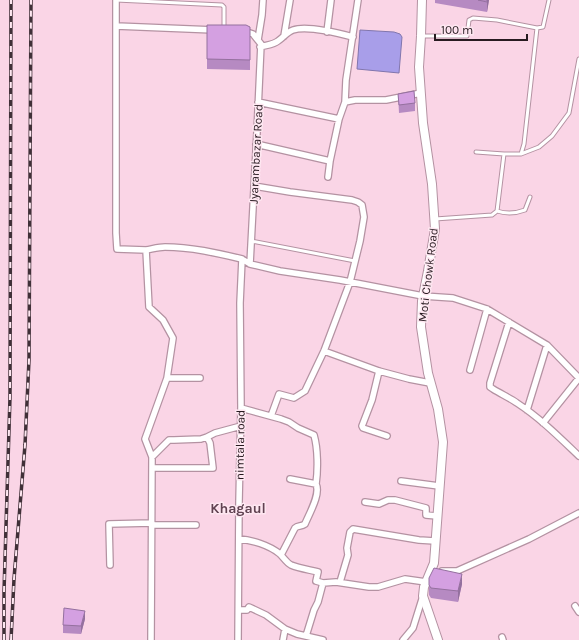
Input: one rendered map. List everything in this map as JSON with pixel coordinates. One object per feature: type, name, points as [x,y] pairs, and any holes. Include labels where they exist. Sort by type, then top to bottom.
[{"type":"street","points":[[116,0],[117,249],[146,250],[163,247],[192,249],[227,255],[242,259],[250,264],[280,271],[350,282],[423,296],[453,298],[486,309],[547,345],[579,378],[543,423]]},
{"type":"street","name":"Jyarambazar Road","points":[[250,264],[263,0]]},
{"type":"street","points":[[284,36],[290,0]]},
{"type":"street","points":[[327,32],[331,0]]},
{"type":"street","points":[[328,177],[339,120],[345,102],[346,80],[358,0]]},
{"type":"street","name":"Moti Chowk Road","points":[[422,0],[419,67],[423,124],[432,184],[435,229],[422,301],[421,327],[428,373],[438,409],[443,442],[434,563],[424,587],[423,596]]},
{"type":"street","points":[[116,26],[231,31]]},
{"type":"street","points":[[239,31],[246,31],[253,34],[260,44],[276,43],[292,30],[298,28],[352,37]]},
{"type":"street","points":[[345,102],[355,100],[386,100],[421,93]]},
{"type":"street","points":[[258,102],[339,120]]},
{"type":"street","points":[[256,144],[330,161]]},
{"type":"street","points":[[254,186],[358,202],[362,205],[364,217],[350,282],[324,351],[305,391],[294,398],[279,394],[271,416]]},
{"type":"street","points":[[146,250],[148,307],[163,320],[173,338],[167,378],[145,439],[152,456],[151,640]]},
{"type":"street","name":"nimtala road","points":[[238,640],[241,426],[240,303],[242,259]]},
{"type":"street","points":[[470,370],[486,309]]},
{"type":"street","points":[[509,322],[490,387],[527,410],[579,456]]},
{"type":"street","points":[[527,410],[547,345]]},
{"type":"street","points":[[324,351],[379,371],[408,379],[430,382]]},
{"type":"street","points":[[379,371],[372,400],[362,426],[363,428],[387,436]]},
{"type":"street","points":[[167,378],[200,378]]},
{"type":"street","points":[[241,408],[282,418],[314,436],[317,461],[317,494],[305,524],[295,528],[281,555]]},
{"type":"street","points":[[152,456],[169,440],[201,439],[214,433],[241,426]]},
{"type":"street","points":[[152,468],[213,468],[210,443],[207,437]]},
{"type":"street","points":[[290,479],[316,484]]},
{"type":"street","points":[[401,481],[439,486]]},
{"type":"street","points":[[365,502],[379,504],[388,500],[395,500],[426,508],[426,515],[437,516]]},
{"type":"street","points":[[430,571],[457,571],[529,539],[579,513]]},
{"type":"street","points":[[110,565],[109,524],[196,525]]},
{"type":"street","points":[[340,582],[348,555],[347,548],[350,532],[353,529],[419,540],[435,541]]},
{"type":"street","points":[[239,539],[249,540],[278,552],[289,564],[318,572],[316,582],[340,582],[369,587],[378,587],[405,579],[426,582]]},
{"type":"street","points":[[306,636],[323,583]]},
{"type":"street","points":[[403,640],[413,628],[423,596]]},
{"type":"street","points":[[423,596],[438,640]]},
{"type":"street","points":[[575,606],[579,612]]},
{"type":"street","points":[[238,610],[247,610],[249,607],[266,615],[285,629],[322,640]]},
{"type":"street","points":[[283,640],[285,629]]},
{"type":"lane","points":[[116,0],[220,4],[224,7],[224,30]]},
{"type":"lane","points":[[421,36],[467,36],[468,20],[473,18],[498,20],[537,28],[543,27],[549,0]]},
{"type":"lane","points":[[521,154],[524,144],[537,28]]},
{"type":"lane","points":[[476,152],[521,154],[540,147],[552,136],[570,113],[578,78],[579,60]]},
{"type":"lane","points":[[434,220],[492,215],[497,211],[504,154]]},
{"type":"lane","points":[[497,211],[502,213],[520,212],[525,210],[530,197]]},
{"type":"lane","points":[[251,241],[355,261]]},
{"type":"shaded area","points":[[360,30],[394,32],[400,34],[402,37],[399,73],[357,69]]},
{"type":"building","points":[[207,25],[246,25],[250,27],[250,60],[207,59]]},
{"type":"building","points":[[414,91],[415,103],[399,105],[398,94]]},
{"type":"building","points":[[434,568],[462,574],[458,591],[431,588],[429,585],[429,578]]},
{"type":"building","points":[[64,608],[85,611],[81,626],[63,625]]},
{"type":"railway","points":[[4,640],[10,397],[11,0]]},
{"type":"railway","points":[[11,640],[14,579],[25,445],[29,360],[31,0]]},
{"type":"district","name":"Khagaul","points":[[238,508]]}]
